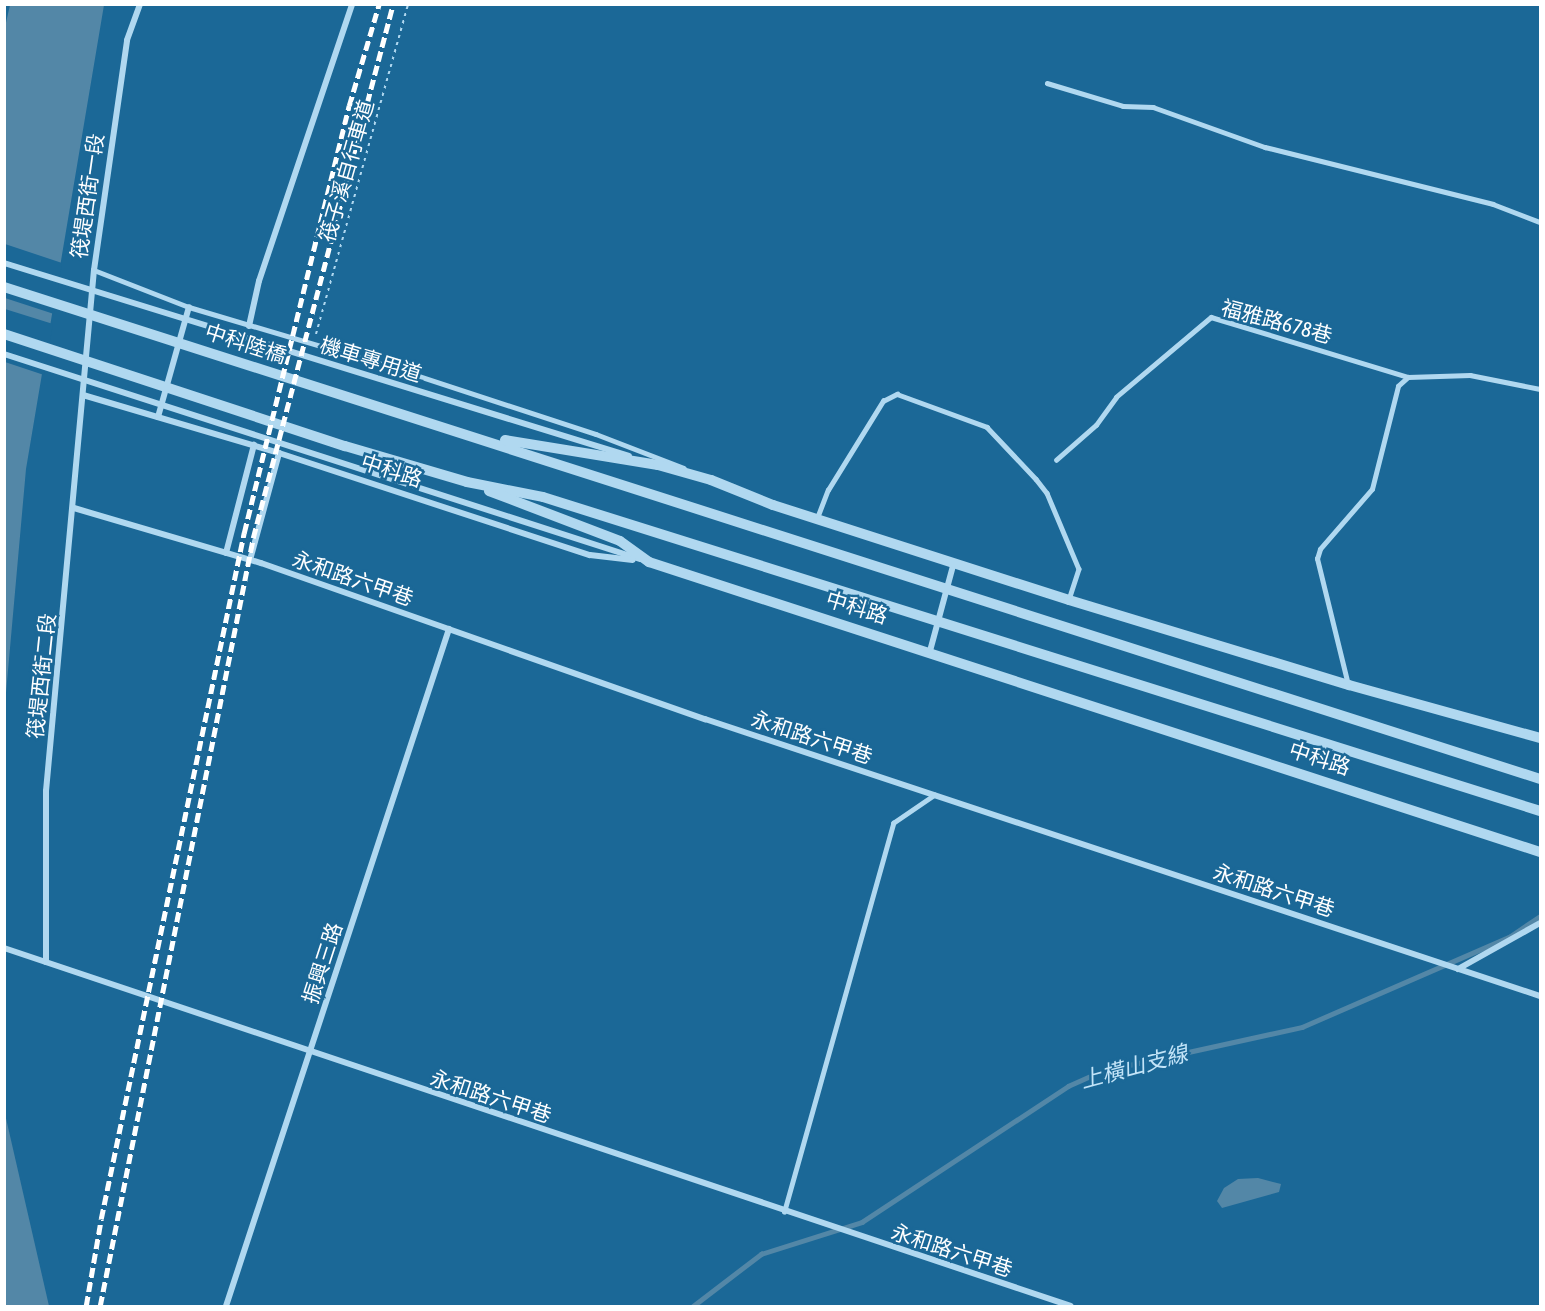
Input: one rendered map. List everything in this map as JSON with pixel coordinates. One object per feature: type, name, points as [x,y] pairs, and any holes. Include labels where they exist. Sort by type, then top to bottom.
[{"type":"street","name":"筏堤西街一段","points":[[83,395],[94,270],[127,40],[140,4]]},
{"type":"street","points":[[249,326],[259,281],[352,4]]},
{"type":"street","name":"機車專用道","points":[[4,263],[658,465]]},
{"type":"street","name":"中科陸橋","points":[[4,287],[475,435]]},
{"type":"street","points":[[158,417],[189,307]]},
{"type":"street","points":[[4,334],[467,482],[620,541],[649,562]]},
{"type":"street","points":[[4,354],[649,562]]},
{"type":"street","name":"中科路","points":[[83,395],[254,445],[590,555],[649,562],[930,651],[1540,852]]},
{"type":"street","name":"筏堤西街二段","points":[[46,962],[46,791],[83,395]]},
{"type":"street","points":[[475,435],[658,465],[711,480],[773,505],[1070,600],[1348,685],[1540,738]]},
{"type":"street","points":[[475,435],[1540,779]]},
{"type":"street","points":[[226,553],[254,445]]},
{"type":"street","points":[[250,560],[279,453]]},
{"type":"street","name":"中科路","points":[[467,482],[543,497],[938,624],[1540,811]]},
{"type":"street","name":"永和路六甲巷","points":[[74,508],[250,560],[935,795],[1540,996]]},
{"type":"street","points":[[930,651],[949,589],[954,562]]},
{"type":"street","name":"振興三路","points":[[226,1306],[449,629]]},
{"type":"street","points":[[1458,969],[1540,923]]},
{"type":"street","name":"永和路六甲巷","points":[[4,948],[310,1053],[1071,1306]]},
{"type":"lane","points":[[1047,83],[1123,106],[1153,107],[1264,147],[1493,204],[1540,222]]},
{"type":"lane","points":[[94,270],[189,307],[596,434],[711,480]]},
{"type":"lane","name":"福雅路678巷","points":[[1056,460],[1096,425],[1116,397],[1211,317],[1408,377],[1470,375],[1540,389]]},
{"type":"lane","points":[[1348,685],[1317,559],[1320,549],[1371,489],[1398,386],[1408,377]]},
{"type":"lane","points":[[817,519],[828,490],[883,401],[897,394],[987,427],[1036,479],[1047,493],[1079,569],[1070,600]]},
{"type":"lane","points":[[784,1212],[893,823],[935,795]]},
{"type":"path","name":"筏子溪自行車道","points":[[313,345],[408,4]]},
{"type":"water","points":[[10,5],[104,5],[26,469],[5,704],[5,27]]},
{"type":"water","points":[[5,1114],[49,1306],[5,1306]]},
{"type":"water","points":[[1258,1178],[1281,1184],[1279,1192],[1222,1208],[1217,1201],[1224,1188],[1238,1179]]},
{"type":"pier","points":[[5,244],[62,263],[54,314],[5,298]]},
{"type":"pier","points":[[5,309],[53,324],[44,375],[5,362]]},
{"type":"waterway","name":"上橫山支線","points":[[693,1306],[761,1254],[862,1222],[1068,1086],[1102,1071],[1302,1027],[1509,937],[1540,916]]},
{"type":"railway","points":[[86,1306],[101,1219],[244,533],[349,106],[379,4]]},
{"type":"railway","points":[[100,1306],[253,538],[393,4]]}]
